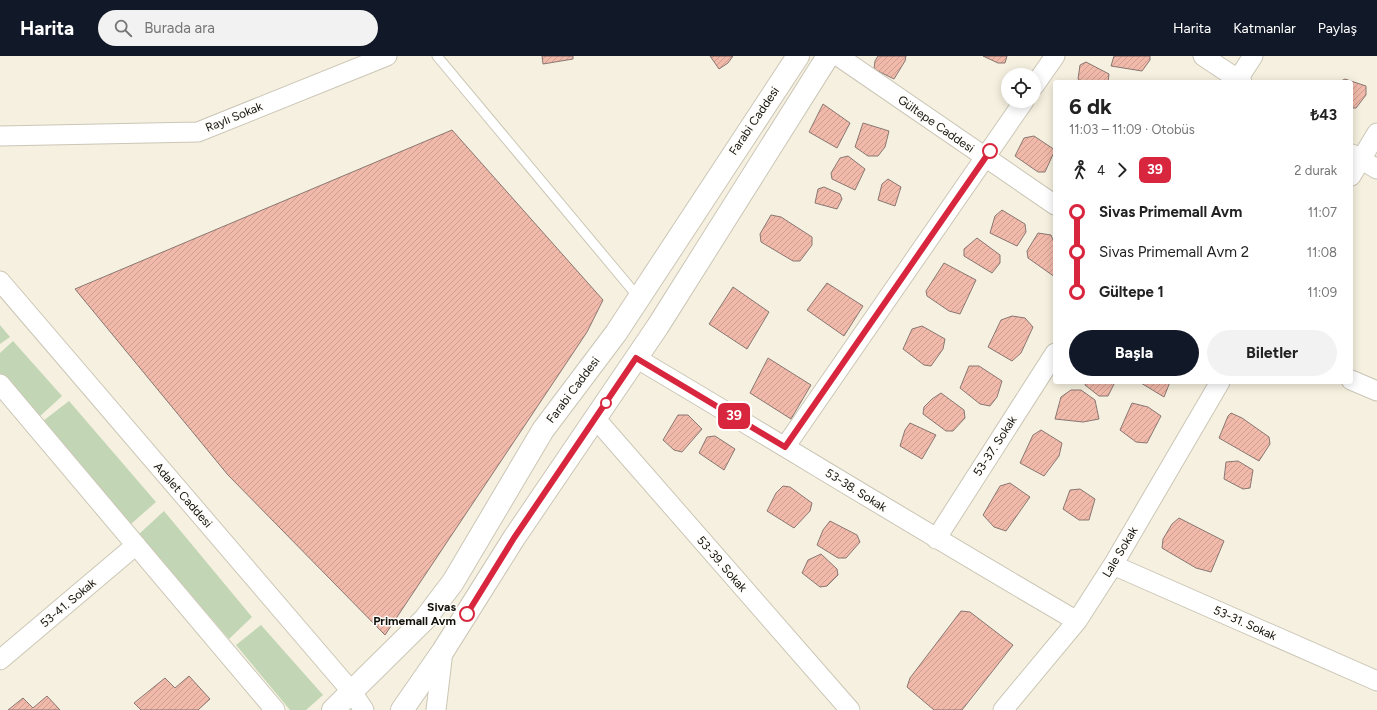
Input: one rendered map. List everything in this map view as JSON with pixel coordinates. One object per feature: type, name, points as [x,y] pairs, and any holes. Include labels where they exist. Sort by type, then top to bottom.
[{"type":"street","name":"Raylı Sokak","points":[[0,136],[198,132],[387,56]]},
{"type":"street","name":"Farabi Caddesi","points":[[333,710],[425,619],[453,582],[543,430],[616,333],[798,56]]},
{"type":"street","points":[[402,710],[443,651],[514,538],[658,326],[828,56]]},
{"type":"street","name":"Gültepe Caddesi","points":[[838,56],[1053,204]]},
{"type":"street","points":[[1041,76],[1055,56]]},
{"type":"street","points":[[1203,56],[1237,80]]},
{"type":"street","points":[[1239,80],[1253,56]]},
{"type":"street","points":[[785,447],[1019,108]]},
{"type":"street","points":[[1353,174],[1363,161],[1377,133]]},
{"type":"street","name":"Adalet Caddesi","points":[[0,281],[352,692],[364,710]]},
{"type":"street","name":"53-37. Sokak","points":[[936,539],[1053,356]]},
{"type":"street","name":"53-38. Sokak","points":[[636,358],[936,539],[1077,621]]},
{"type":"street","points":[[1353,381],[1377,391]]},
{"type":"street","points":[[0,384],[275,710]]},
{"type":"street","name":"Lale Sokak","points":[[1003,710],[1077,621],[1113,565],[1219,384]]},
{"type":"street","name":"53-39. Sokak","points":[[595,418],[850,710]]},
{"type":"street","name":"53-41. Sokak","points":[[0,660],[136,545]]},
{"type":"street","name":"53-31. Sokak","points":[[1113,565],[1377,681]]},
{"type":"street","points":[[436,710],[443,651]]},
{"type":"lane","points":[[436,56],[639,298]]},
{"type":"green space","points":[[0,325],[10,337],[0,344]]},
{"type":"green space","points":[[13,341],[62,396],[38,418],[0,374],[0,353]]},
{"type":"green space","points":[[69,401],[156,502],[131,524],[43,421]]},
{"type":"green space","points":[[164,511],[252,617],[229,639],[139,534]]},
{"type":"green space","points":[[261,625],[323,695],[306,710],[290,710],[236,645]]},
{"type":"building","points":[[542,56],[573,56],[573,59],[543,64]]},
{"type":"building","points":[[710,56],[733,56],[728,63],[719,69]]},
{"type":"building","points":[[878,56],[906,56],[905,61],[894,79],[874,69],[875,61]]},
{"type":"building","points":[[983,56],[1007,56],[1005,63],[998,63]]},
{"type":"building","points":[[1114,56],[1150,56],[1150,60],[1142,71],[1111,66]]},
{"type":"building","points":[[1086,62],[1109,74],[1108,80],[1079,80],[1078,79],[1080,65]]},
{"type":"building","points":[[1353,82],[1366,86],[1366,95],[1356,108],[1353,108]]},
{"type":"building","points":[[823,104],[850,123],[837,148],[809,132]]},
{"type":"building","points":[[863,123],[889,131],[885,147],[878,156],[868,156],[855,147]]},
{"type":"building","points":[[452,130],[603,300],[587,332],[385,635],[228,475],[75,289]]},
{"type":"building","points":[[1034,136],[1053,149],[1053,154],[1045,172],[1038,172],[1015,156],[1024,138]]},
{"type":"building","points":[[848,156],[865,169],[855,190],[832,179],[831,173],[840,158]]},
{"type":"building","points":[[888,179],[901,187],[895,206],[878,200],[882,184]]},
{"type":"building","points":[[824,187],[840,194],[842,199],[837,209],[815,203],[818,189]]},
{"type":"building","points":[[1002,210],[1025,224],[1026,232],[1017,246],[990,233],[995,216]]},
{"type":"building","points":[[771,215],[781,217],[812,237],[812,245],[800,261],[793,261],[761,242],[760,234]]},
{"type":"building","points":[[1038,233],[1051,235],[1053,240],[1053,276],[1028,258],[1027,251]]},
{"type":"building","points":[[977,238],[1000,255],[1000,263],[992,273],[964,256],[964,249]]},
{"type":"building","points":[[944,263],[976,280],[960,314],[949,311],[927,296],[926,291]]},
{"type":"building","points":[[827,283],[863,306],[844,336],[807,310]]},
{"type":"building","points":[[733,287],[769,312],[747,349],[709,324]]},
{"type":"building","points":[[1012,316],[1025,318],[1033,327],[1021,353],[1012,361],[988,347],[1001,320]]},
{"type":"building","points":[[922,326],[945,339],[943,349],[931,366],[924,365],[903,349],[912,329]]},
{"type":"building","points":[[768,358],[811,385],[791,419],[750,393]]},
{"type":"building","points":[[969,366],[979,366],[1002,381],[997,397],[990,406],[980,404],[960,388]]},
{"type":"building","points":[[1114,384],[1108,396],[1099,396],[1085,385]]},
{"type":"building","points":[[1143,384],[1169,384],[1164,397]]},
{"type":"building","points":[[1071,390],[1081,390],[1095,400],[1099,419],[1083,422],[1055,419],[1061,397]]},
{"type":"building","points":[[941,393],[964,410],[965,418],[953,431],[946,431],[923,414],[924,407]]},
{"type":"building","points":[[1132,403],[1148,407],[1161,416],[1147,443],[1136,442],[1120,430]]},
{"type":"building","points":[[1231,413],[1242,418],[1269,437],[1270,444],[1259,461],[1219,438],[1228,416]]},
{"type":"building","points":[[678,415],[688,415],[702,429],[682,452],[674,450],[663,440]]},
{"type":"building","points":[[910,423],[936,435],[922,459],[900,446],[905,430]]},
{"type":"building","points":[[1041,430],[1062,443],[1059,456],[1044,476],[1020,463],[1033,435]]},
{"type":"building","points":[[715,436],[735,449],[724,470],[699,453],[707,437]]},
{"type":"building","points":[[1238,461],[1253,470],[1250,488],[1243,489],[1224,479],[1226,462]]},
{"type":"building","points":[[1010,483],[1030,497],[1006,531],[994,527],[983,515],[1000,486]]},
{"type":"building","points":[[783,486],[790,487],[812,503],[810,511],[794,528],[767,511],[776,493]]},
{"type":"building","points":[[1080,489],[1095,499],[1089,520],[1079,520],[1063,509],[1070,490]]},
{"type":"building","points":[[1179,518],[1224,541],[1211,572],[1196,568],[1162,548],[1163,539],[1172,524]]},
{"type":"building","points":[[830,521],[857,535],[860,542],[846,558],[838,558],[817,545],[823,530]]},
{"type":"building","points":[[821,554],[837,569],[838,575],[827,586],[820,587],[802,573],[808,560]]},
{"type":"building","points":[[961,611],[970,612],[1013,645],[962,710],[934,710],[907,687],[910,678]]},
{"type":"building","points":[[189,676],[210,699],[198,710],[141,710],[134,703],[165,678],[175,688]]},
{"type":"building","points":[[47,696],[60,710],[8,710],[23,698],[33,708]]},
{"type":"bus line","name":"39","points":[[467,614],[514,538],[636,358],[785,447],[990,151]]},
{"type":"place","name":"Sivas Primemall Avm","points":[[467,614]]}]
